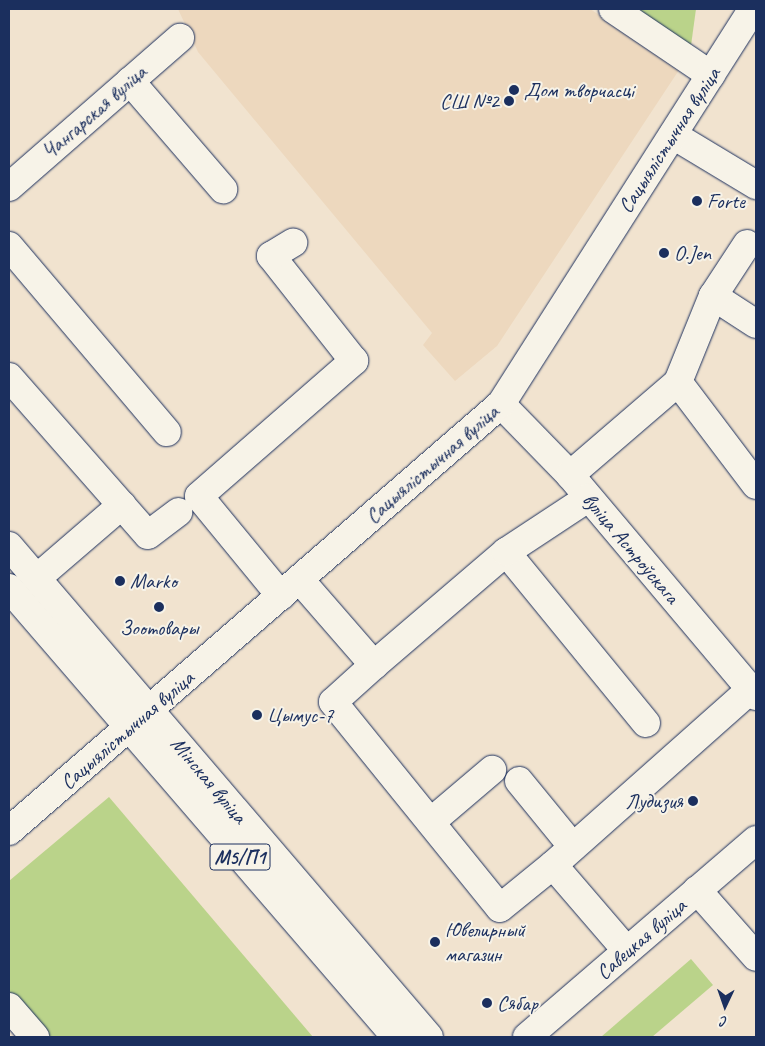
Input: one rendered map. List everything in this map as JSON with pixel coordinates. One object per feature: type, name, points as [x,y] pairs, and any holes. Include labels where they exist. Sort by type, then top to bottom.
[{"type":"street","points":[[613,9],[711,75]]},
{"type":"street","name":"Сацыялістычная вуліца","points":[[9,831],[150,711],[501,404],[753,9]]},
{"type":"street","name":"Чангарская вуліца","points":[[9,186],[180,38]]},
{"type":"street","points":[[130,81],[223,189]]},
{"type":"street","points":[[672,134],[756,184]]},
{"type":"street","points":[[292,243],[271,256],[354,361],[199,496],[290,588],[374,665]]},
{"type":"street","points":[[570,475],[678,382],[712,296],[747,244]]},
{"type":"street","points":[[9,246],[167,432]]},
{"type":"street","points":[[712,296],[756,324]]},
{"type":"street","points":[[9,377],[148,535],[178,512]]},
{"type":"street","points":[[678,382],[756,485]]},
{"type":"street","name":"вуліца Астроўскага","points":[[501,404],[570,475],[753,692]]},
{"type":"street","points":[[588,498],[506,552],[333,702],[432,821],[500,908],[753,692]]},
{"type":"street","points":[[37,578],[122,505]]},
{"type":"street","name":"Мінская вуліца","points":[[9,546],[429,1037]]},
{"type":"street","points":[[506,552],[646,722]]},
{"type":"street","name":"Мінская вуліца","points":[[9,588],[128,730],[396,1037]]},
{"type":"street","points":[[432,821],[492,770]]},
{"type":"street","points":[[519,781],[563,856],[627,952]]},
{"type":"street","name":"Савецкая вуліца","points":[[527,1037],[756,840]]},
{"type":"street","points":[[697,890],[756,957]]},
{"type":"street","points":[[9,1007],[35,1037]]},
{"type":"shaded area","points":[[178,9],[590,9],[681,67],[497,346],[455,381],[423,345],[432,333],[198,52]]},
{"type":"green space","points":[[613,9],[696,9],[689,60]]},
{"type":"green space","points":[[109,797],[313,1037],[36,1037],[9,1006],[9,881]]},
{"type":"green space","points":[[691,959],[713,985],[652,1037],[601,1037]]},
{"type":"place","name":"Дом творчасці","points":[[514,90]]},
{"type":"place","name":"СШ №2","points":[[509,101]]},
{"type":"place","name":"Forte","points":[[697,201]]},
{"type":"place","name":"O.Jen","points":[[664,253]]},
{"type":"place","name":"Marko","points":[[120,581]]},
{"type":"place","name":"Зоотовары","points":[[159,607]]},
{"type":"place","name":"Цымус-7","points":[[257,715]]},
{"type":"place","name":"Лудизия","points":[[693,801]]},
{"type":"place","name":"Ювелирный магазин","points":[[435,942]]},
{"type":"place","name":"Сябар","points":[[487,1003]]}]
